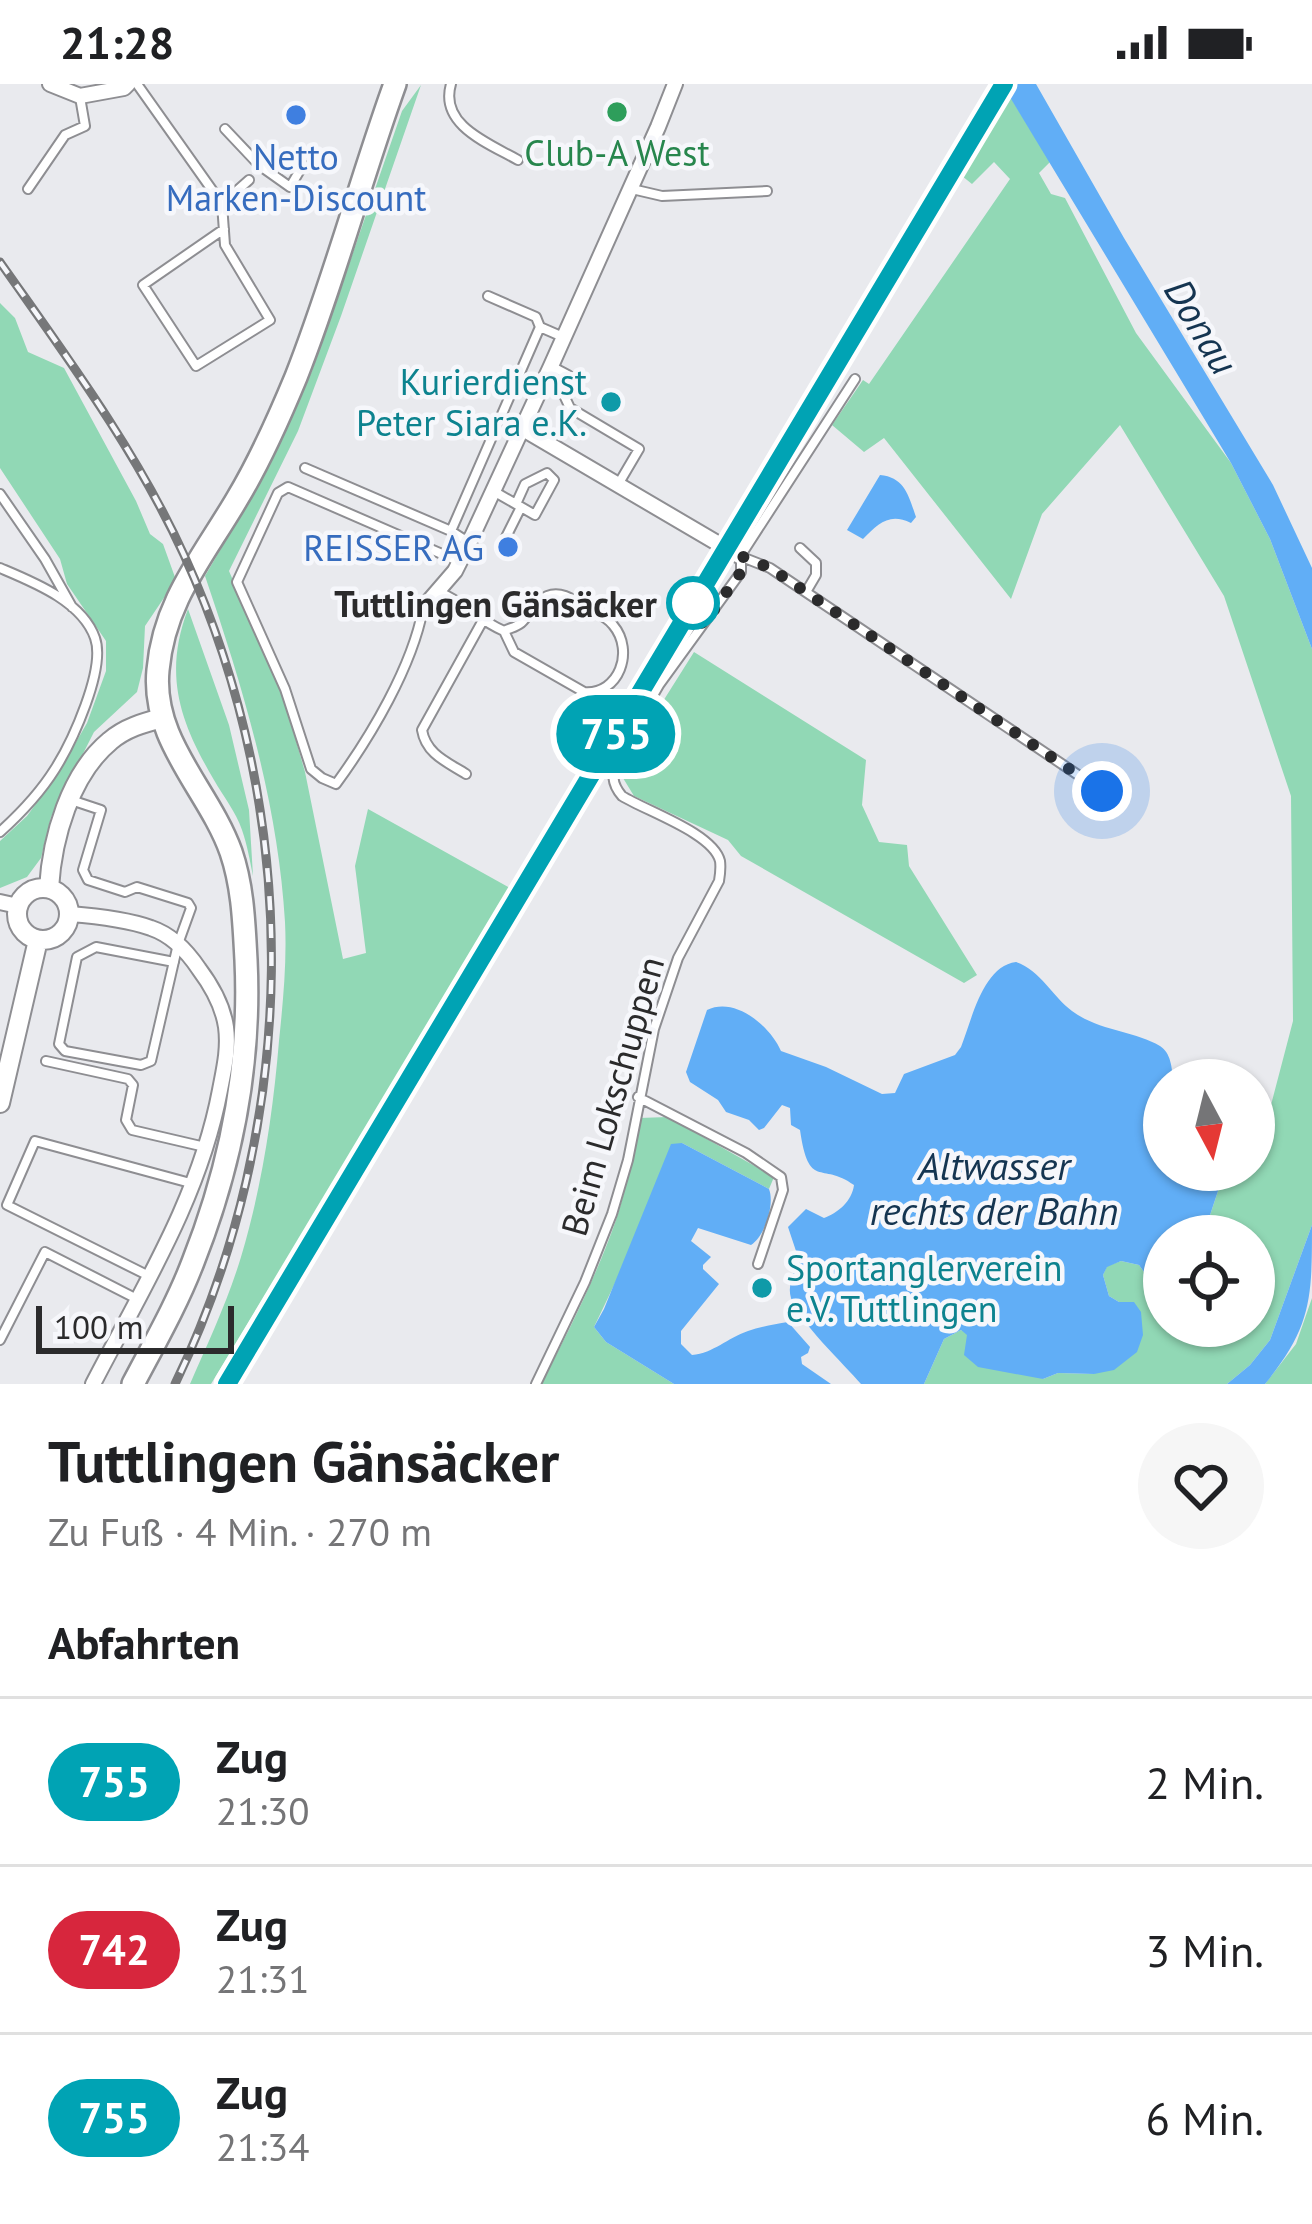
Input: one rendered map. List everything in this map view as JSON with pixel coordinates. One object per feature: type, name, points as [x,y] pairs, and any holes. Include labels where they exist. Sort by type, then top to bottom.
[{"type":"main road","points":[[133,1384],[193,1263],[225,1169],[244,1069],[247,1022],[244,920],[232,856],[211,806],[170,743],[162,718],[157,676],[168,616],[259,458],[304,355],[395,84]]},
{"type":"street","points":[[50,84],[80,96],[128,84]]},
{"type":"street","points":[[423,608],[459,562],[494,491],[674,84]]},
{"type":"street","points":[[523,429],[741,556]]},
{"type":"street","points":[[49,888],[50,867],[85,767],[111,739],[136,724],[162,718]]},
{"type":"street","points":[[49,888],[63,896],[70,914],[63,932],[48,940],[30,938],[9,904],[31,891],[49,888]]},
{"type":"street","points":[[70,914],[151,928],[178,944],[210,984],[225,1022],[227,1052],[194,1184],[93,1384]]},
{"type":"street","points":[[0,1103],[38,940]]},
{"type":"lane","points":[[137,84],[222,205],[224,230],[225,245],[270,320],[196,365],[143,285],[224,230]]},
{"type":"lane","points":[[451,84],[452,115],[470,133],[518,160]]},
{"type":"lane","points":[[28,189],[65,135],[85,126],[80,96]]},
{"type":"lane","points":[[225,129],[259,166],[290,187],[303,165]]},
{"type":"lane","points":[[222,205],[249,180]]},
{"type":"lane","points":[[631,189],[662,196],[767,191]]},
{"type":"lane","points":[[488,296],[536,317],[540,327],[564,338]]},
{"type":"lane","points":[[451,531],[540,327]]},
{"type":"lane","points":[[551,366],[568,375],[562,391],[570,408],[639,449],[618,484]]},
{"type":"lane","points":[[855,380],[741,556],[770,568],[1102,791]]},
{"type":"lane","points":[[305,469],[469,543]]},
{"type":"lane","points":[[494,491],[519,506],[535,515],[554,480],[548,473],[525,484],[519,506],[506,537]]},
{"type":"lane","points":[[423,608],[418,632],[391,693],[346,771],[336,784],[322,778],[311,769],[285,688],[237,582],[278,493],[288,488],[459,562]]},
{"type":"lane","points":[[0,494],[95,637],[99,657],[90,695],[56,767],[24,810],[0,832]]},
{"type":"lane","points":[[800,548],[816,563],[816,575],[806,592]]},
{"type":"lane","name":"Beim Lokschuppen","points":[[536,1384],[612,1214],[628,1160],[654,1029],[675,968],[721,868],[716,853],[700,837],[622,796],[615,788],[613,771],[659,685],[741,572],[741,556]]},
{"type":"lane","points":[[0,568],[72,608]]},
{"type":"lane","points":[[438,591],[504,632],[514,652],[584,692],[608,688],[622,666],[617,630],[569,597],[544,597],[521,622],[504,632]]},
{"type":"lane","points":[[466,774],[430,751],[422,730],[482,622]]},
{"type":"lane","points":[[70,800],[101,810],[82,870],[88,880],[125,892],[137,887],[191,908],[151,1061],[141,1065],[65,1051],[59,1045],[77,957],[96,947],[174,962]]},
{"type":"lane","points":[[46,1061],[128,1079],[133,1085],[126,1120],[132,1130],[206,1148]]},
{"type":"lane","points":[[638,1097],[746,1153],[781,1177],[783,1190],[758,1264]]},
{"type":"lane","points":[[149,1276],[7,1205],[35,1141],[194,1184]]},
{"type":"lane","points":[[0,1340],[45,1252],[137,1299]]},
{"type":"green space","points":[[421,85],[298,431],[229,571],[284,699],[305,772],[343,959],[366,953],[355,866],[368,809],[512,889],[211,1384],[190,1384],[230,1289],[255,1204],[273,1095],[285,952],[281,878],[267,790],[205,576],[264,475],[312,371],[402,111]]},
{"type":"green space","points":[[1008,93],[1050,162],[1039,173],[1051,194],[1065,198],[1136,333],[1231,463],[1270,539],[1312,649],[1312,1225],[1275,1326],[1275,1215],[1210,1215],[1218,1191],[1275,1191],[1275,1090],[1293,1021],[1291,796],[1224,596],[1120,425],[1042,514],[1011,599],[884,438],[864,452],[832,425],[863,380],[869,384],[1010,179],[994,162],[972,184],[962,176]]},
{"type":"green space","points":[[0,303],[15,318],[28,352],[64,368],[150,534],[163,544],[176,580],[145,626],[137,692],[94,732],[51,817],[41,858],[27,877],[0,888],[0,841],[27,816],[87,723],[106,671],[106,641],[67,584],[60,559],[0,468]]},
{"type":"green space","points":[[188,609],[229,725],[249,810],[253,876],[239,823],[202,759],[179,698],[177,655]]},
{"type":"green space","points":[[694,652],[866,760],[862,805],[879,842],[907,845],[909,866],[977,975],[964,983],[741,856],[728,840],[634,796],[623,778],[626,760]]},
{"type":"green space","points":[[668,1117],[774,1177],[769,1189],[682,1143],[594,1327],[606,1342],[674,1384],[541,1384],[608,1241],[639,1118]]},
{"type":"green space","points":[[1121,1261],[1143,1271],[1143,1347],[1264,1347],[1227,1384],[924,1384],[944,1339],[961,1330],[1043,1379],[1058,1373],[1094,1374],[1119,1302],[1109,1296],[1103,1275],[1107,1266]]},
{"type":"green space","points":[[1312,1298],[1312,1384],[1265,1384],[1296,1344]]},
{"type":"water","points":[[1002,84],[1036,84],[1273,485],[1312,568],[1312,649],[1270,539],[1231,463]]},
{"type":"water","points":[[880,475],[901,484],[916,517],[911,523],[884,521],[863,539],[847,530]]},
{"type":"water","name":"Altwasser rechts der Bahn","points":[[1016,962],[1032,971],[1083,1018],[1150,1041],[1167,1053],[1169,1059],[1143,1059],[1143,1191],[1218,1191],[1210,1215],[1143,1215],[1143,1271],[1121,1261],[1107,1267],[1103,1275],[1109,1296],[1134,1302],[1141,1312],[1143,1335],[1137,1352],[1114,1370],[1058,1373],[1043,1379],[978,1367],[964,1355],[967,1335],[961,1330],[944,1339],[924,1384],[861,1384],[802,1318],[790,1293],[799,1260],[788,1227],[806,1209],[824,1218],[834,1213],[847,1201],[854,1185],[812,1168],[800,1130],[791,1125],[790,1108],[782,1105],[759,1130],[749,1120],[726,1112],[718,1100],[690,1082],[686,1072],[707,1010],[740,1010],[769,1032],[781,1051],[882,1094],[895,1093],[904,1074],[955,1055],[987,983]]},
{"type":"water","name":"Altwasser rechts der Bahn","points":[[682,1143],[769,1189],[771,1203],[764,1227],[751,1245],[698,1228],[691,1241],[711,1257],[703,1269],[719,1284],[681,1331],[681,1344],[692,1355],[700,1354],[748,1331],[788,1322],[810,1347],[801,1357],[802,1364],[831,1384],[674,1384],[606,1342],[594,1327],[671,1144]]},
{"type":"water","points":[[1312,1225],[1310,1292],[1292,1345],[1265,1384],[1227,1384],[1264,1347],[1275,1347],[1275,1326]]},
{"type":"railway","points":[[227,1384],[1004,84]]},
{"type":"railway","points":[[0,262],[99,404],[165,516],[223,655],[251,759],[267,864],[271,971],[264,1077],[246,1182],[216,1285],[175,1384]]},
{"type":"train","name":"755","points":[[227,1384],[1004,84]]},
{"type":"place","name":"Club-A West","points":[[617,112]]},
{"type":"place","name":"Netto Marken-Discount","points":[[296,115]]},
{"type":"place","name":"Kurierdienst Peter Siara e.K.","points":[[611,402]]},
{"type":"place","name":"REISSER AG","points":[[508,547]]},
{"type":"place","name":"Tuttlingen Gänsäcker","points":[[693,603]]},
{"type":"place","name":"Sportanglerverein e.V. Tuttlingen","points":[[762,1288]]},
{"type":"route","points":[[693,603],[703,625],[741,572],[741,556],[770,568],[1102,791]]},
{"type":"water label","name":"Donau","points":[[1202,326]]}]
